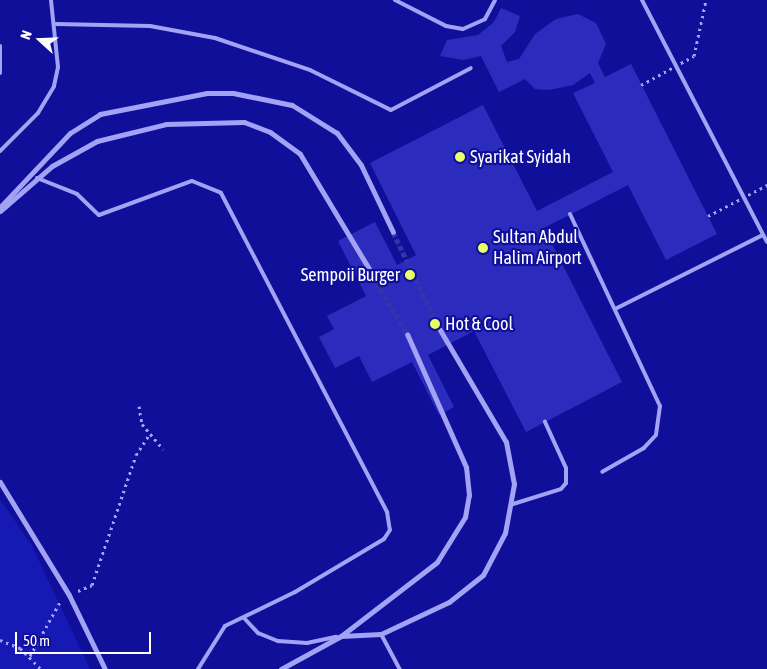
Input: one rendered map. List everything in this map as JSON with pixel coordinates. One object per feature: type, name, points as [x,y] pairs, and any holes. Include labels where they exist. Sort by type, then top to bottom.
[{"type":"street","points":[[0,209],[70,133],[100,114],[207,93],[233,93],[292,106],[337,133],[361,165],[393,232]]},
{"type":"street","points":[[0,209],[37,178],[78,149],[116,134],[194,121],[244,122],[270,132],[300,154],[369,269]]},
{"type":"street","points":[[341,636],[381,634],[449,602],[483,575],[505,533],[513,504],[514,484],[506,442],[440,330]]},
{"type":"street","points":[[281,669],[341,636],[437,562],[465,517],[469,495],[466,468],[407,334]]},
{"type":"street","points":[[0,482],[68,595],[105,669]]},
{"type":"lane","points":[[0,151],[38,113],[54,86],[56,24],[51,0]]},
{"type":"lane","points":[[396,0],[446,26],[464,29],[484,19],[495,0]]},
{"type":"lane","points":[[642,0],[767,242]]},
{"type":"lane","points":[[56,24],[150,26],[215,38],[310,70],[391,110],[471,68]]},
{"type":"lane","points":[[0,46],[0,73]]},
{"type":"lane","points":[[37,178],[77,194],[99,215],[192,181],[221,193],[387,512],[390,530],[384,539],[244,618],[225,626],[198,669]]},
{"type":"lane","points":[[570,214],[660,406],[661,420],[644,448],[602,472]]},
{"type":"lane","points":[[615,309],[763,235]]},
{"type":"lane","points":[[513,504],[561,489],[566,483],[566,468],[545,422]]},
{"type":"lane","points":[[244,618],[258,633],[278,640],[307,643],[341,636]]},
{"type":"lane","points":[[381,634],[400,669]]},
{"type":"path","points":[[641,85],[694,56],[706,0]]},
{"type":"path","points":[[708,216],[767,185]]},
{"type":"path","points":[[139,406],[149,435],[163,449]]},
{"type":"path","points":[[30,656],[60,601],[68,595],[92,585],[136,455],[149,435]]},
{"type":"path","points":[[0,640],[30,656],[41,669]]},
{"type":"shaded area","points":[[0,499],[32,546],[90,669],[0,669]]},
{"type":"building","name":"Sultan Abdul Halim Airport","points":[[501,8],[520,16],[515,32],[501,46],[507,62],[519,59],[535,34],[556,19],[578,14],[596,23],[606,44],[598,63],[605,77],[631,64],[717,234],[666,260],[628,185],[544,228],[622,382],[526,432],[474,331],[428,355],[454,407],[439,415],[412,362],[372,382],[359,356],[335,368],[319,337],[334,329],[327,316],[366,296],[338,241],[375,222],[397,265],[416,255],[370,163],[483,105],[537,211],[613,172],[573,93],[595,83],[590,73],[573,85],[549,90],[535,89],[525,79],[499,92],[481,56],[463,60],[440,56],[447,40],[478,35],[494,22]]},
{"type":"tunnel","points":[[393,232],[440,330]]},
{"type":"tunnel","points":[[369,269],[407,334]]},
{"type":"place","name":"Syarikat Syidah","points":[[460,157]]},
{"type":"place","name":"Sultan Abdul Halim Airport","points":[[483,248]]},
{"type":"place","name":"Sempoii Burger","points":[[410,275]]},
{"type":"place","name":"Hot & Cool","points":[[435,324]]}]
